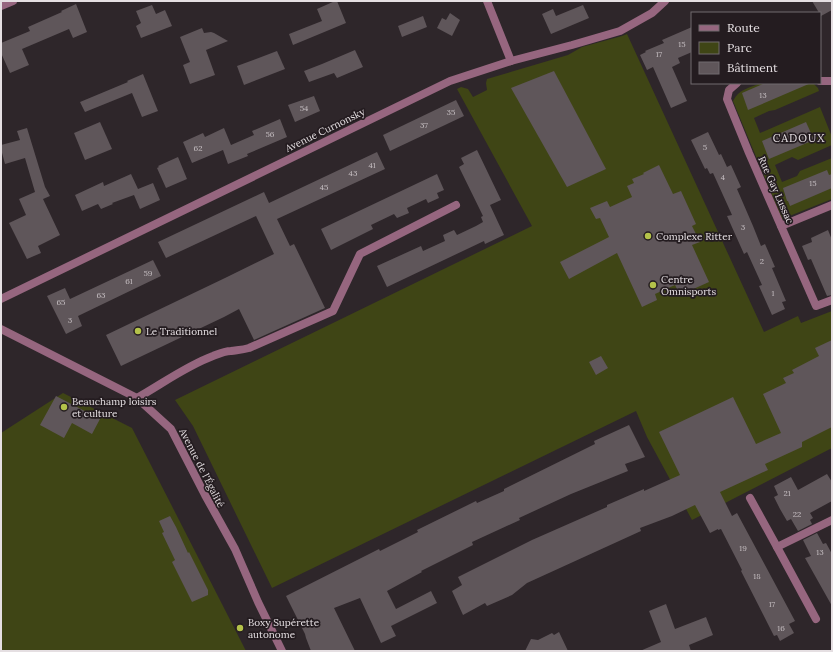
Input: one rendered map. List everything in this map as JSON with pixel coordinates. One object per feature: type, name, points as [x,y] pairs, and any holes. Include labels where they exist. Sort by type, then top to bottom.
[{"type":"street","points":[[1,6],[13,1]]},
{"type":"street","points":[[487,1],[511,61]]},
{"type":"street","name":"Avenue Curnonsky","points":[[1,299],[450,81],[511,61],[620,31],[652,13],[665,1]]},
{"type":"street","points":[[821,81],[832,81]]},
{"type":"street","name":"Rue Gay Lussac","points":[[736,84],[729,90],[727,99],[748,153],[816,306],[832,300]]},
{"type":"street","points":[[137,398],[184,370],[211,357],[230,351],[249,348],[333,311],[360,254],[456,205]]},
{"type":"street","points":[[781,226],[832,205]]},
{"type":"street","name":"Avenue de l'Égalité","points":[[1,329],[137,398],[171,429],[235,549],[258,602],[282,651]]},
{"type":"street","points":[[750,498],[816,619]]},
{"type":"street","points":[[777,547],[832,520]]},
{"type":"green space","points":[[627,34],[764,332],[798,316],[801,323],[832,311],[832,448],[692,520],[647,437],[636,411],[272,588],[193,426],[175,400],[532,226],[457,89],[461,87],[468,89],[473,97],[487,90],[487,79],[568,55],[582,47]]},
{"type":"green space","points":[[758,84],[814,84],[818,88],[819,91],[754,118],[760,133],[820,107],[832,137],[832,145],[798,160],[792,157],[775,165],[782,182],[797,176],[800,171],[832,158],[832,199],[782,219],[733,101],[741,91]]},
{"type":"green space","points":[[63,393],[132,428],[246,651],[1,651],[1,433]]},
{"type":"building","points":[[337,1],[346,23],[293,45],[289,34],[322,21],[317,9]]},
{"type":"building","points":[[812,1],[832,1],[832,10],[821,16],[821,12],[819,12]]},
{"type":"building","points":[[76,4],[87,32],[73,38],[69,29],[22,49],[29,65],[10,73],[1,53],[1,43],[30,31],[28,27]]},
{"type":"building","points":[[152,5],[156,14],[165,10],[172,26],[141,38],[136,26],[141,23],[136,11]]},
{"type":"building","points":[[583,5],[589,18],[551,34],[542,14],[553,9],[556,16]]},
{"type":"building","points":[[450,13],[460,20],[452,36],[437,28],[442,18],[446,20]]},
{"type":"building","points":[[423,16],[427,27],[402,37],[398,26]]},
{"type":"building","points":[[691,27],[691,52],[678,58],[680,63],[672,67],[687,101],[671,108],[653,67],[647,70],[640,55],[646,52],[645,51],[664,43],[662,40]]},
{"type":"building","points":[[202,28],[204,33],[214,33],[228,41],[206,50],[215,75],[190,84],[183,65],[190,62],[180,37]]},
{"type":"building","points":[[355,50],[363,67],[337,78],[334,73],[309,82],[304,71]]},
{"type":"building","points":[[277,51],[285,69],[244,85],[237,66]]},
{"type":"building","points":[[554,71],[606,169],[567,187],[511,88]]},
{"type":"building","points":[[143,74],[158,111],[142,117],[132,93],[85,112],[80,102],[128,82],[127,81]]},
{"type":"building","points":[[763,84],[809,84],[748,110],[742,93]]},
{"type":"building","points":[[314,96],[320,111],[295,122],[288,105]]},
{"type":"building","points":[[456,100],[464,116],[390,151],[383,135]]},
{"type":"building","points":[[280,119],[287,137],[228,164],[223,150],[192,163],[183,142],[203,133],[205,137],[224,128],[231,145],[254,135],[252,131]]},
{"type":"building","points":[[100,122],[112,149],[85,160],[74,133]]},
{"type":"building","points":[[806,122],[814,140],[769,159],[762,141]]},
{"type":"building","points":[[27,128],[45,187],[50,196],[43,199],[60,235],[38,246],[41,253],[27,259],[9,223],[26,215],[19,199],[35,192],[25,158],[5,164],[1,145],[20,140],[17,131]]},
{"type":"building","points":[[708,132],[719,155],[721,154],[727,167],[731,165],[741,187],[737,189],[761,246],[765,244],[775,267],[772,268],[786,301],[782,302],[785,309],[772,315],[759,286],[762,285],[747,252],[744,254],[727,216],[732,215],[713,173],[710,174],[707,168],[705,169],[691,140]]},
{"type":"building","points":[[477,150],[501,200],[490,205],[504,235],[485,244],[484,241],[387,287],[377,266],[421,246],[423,251],[445,241],[443,235],[454,230],[457,235],[483,222],[481,217],[483,216],[459,167],[464,164],[461,158]]},
{"type":"building","points":[[377,152],[385,169],[277,219],[290,246],[294,244],[325,308],[254,340],[239,309],[121,366],[106,335],[274,254],[256,216],[166,258],[158,242],[264,192],[269,203]]},
{"type":"building","points":[[178,157],[187,179],[166,188],[157,168],[159,167],[158,166]]},
{"type":"building","name":"Complexe Ritter","points":[[659,165],[673,194],[681,191],[696,224],[692,226],[700,242],[692,245],[709,282],[680,295],[675,285],[655,294],[657,300],[642,307],[617,253],[569,279],[560,262],[609,237],[600,218],[596,219],[590,208],[607,201],[610,207],[632,197],[627,186],[634,183],[632,179]]},
{"type":"building","points":[[827,170],[829,175],[832,174],[832,188],[790,206],[783,188]]},
{"type":"building","points":[[131,174],[138,189],[153,183],[160,200],[140,209],[134,195],[112,203],[113,204],[101,209],[98,204],[82,211],[75,195],[103,182],[104,186]]},
{"type":"building","points":[[437,174],[444,190],[437,193],[439,198],[428,203],[426,199],[407,208],[409,213],[397,218],[394,214],[371,225],[373,229],[331,250],[321,229]]},
{"type":"building","points":[[828,230],[832,240],[832,295],[827,296],[811,259],[808,260],[802,246],[812,242],[811,238]]},
{"type":"building","points":[[153,260],[161,276],[78,316],[82,326],[66,334],[47,296],[65,288],[70,299]]},
{"type":"building","points":[[832,340],[832,427],[802,442],[802,447],[765,464],[768,470],[720,492],[732,516],[737,513],[795,621],[789,624],[794,633],[780,641],[777,635],[774,636],[721,529],[710,533],[695,505],[672,516],[640,528],[641,531],[527,583],[512,595],[487,606],[485,603],[463,615],[452,591],[462,585],[458,577],[532,540],[607,507],[607,505],[680,475],[659,432],[733,397],[756,444],[781,433],[763,394],[786,383],[783,378],[794,373],[792,370],[819,356],[815,348]]},
{"type":"building","points":[[601,356],[608,368],[596,375],[589,362]]},
{"type":"building","name":"Beauchamp loisirs et culture","points":[[56,396],[100,419],[92,434],[72,423],[64,438],[40,425]]},
{"type":"building","points":[[629,425],[645,457],[625,464],[628,471],[571,494],[519,518],[520,520],[472,542],[473,545],[421,571],[422,572],[387,591],[396,609],[431,591],[437,603],[391,626],[396,636],[381,643],[360,598],[334,608],[355,651],[311,651],[305,634],[286,596],[379,549],[380,551],[418,532],[417,530],[476,501],[477,503],[504,491],[504,489],[595,444],[594,441]]},
{"type":"building","points":[[827,474],[832,482],[832,501],[810,513],[813,518],[810,520],[812,524],[798,531],[791,519],[787,521],[780,509],[774,497],[778,495],[774,486],[791,477],[798,490]]},
{"type":"building","points":[[170,516],[208,590],[208,595],[192,602],[172,562],[175,560],[162,533],[164,532],[159,521]]},
{"type":"building","points":[[817,533],[823,544],[826,543],[832,554],[832,606],[805,558],[811,556],[803,540]]},
{"type":"building","points":[[666,604],[675,629],[706,617],[713,635],[689,645],[691,651],[640,651],[661,642],[649,611]]},
{"type":"building","points":[[559,632],[568,651],[525,651],[531,639],[538,640],[552,633],[554,635]]},
{"type":"place","name":"Complexe Ritter","points":[[648,236]]},
{"type":"place","name":"Centre Omnisports","points":[[653,285]]},
{"type":"place","name":"Le Traditionnel","points":[[138,331]]},
{"type":"place","name":"Beauchamp loisirs et culture","points":[[64,407]]},
{"type":"place","name":"Boxy Supérette autonome","points":[[240,628]]},
{"type":"district","name":"CADOUX","points":[[799,138]]}]
